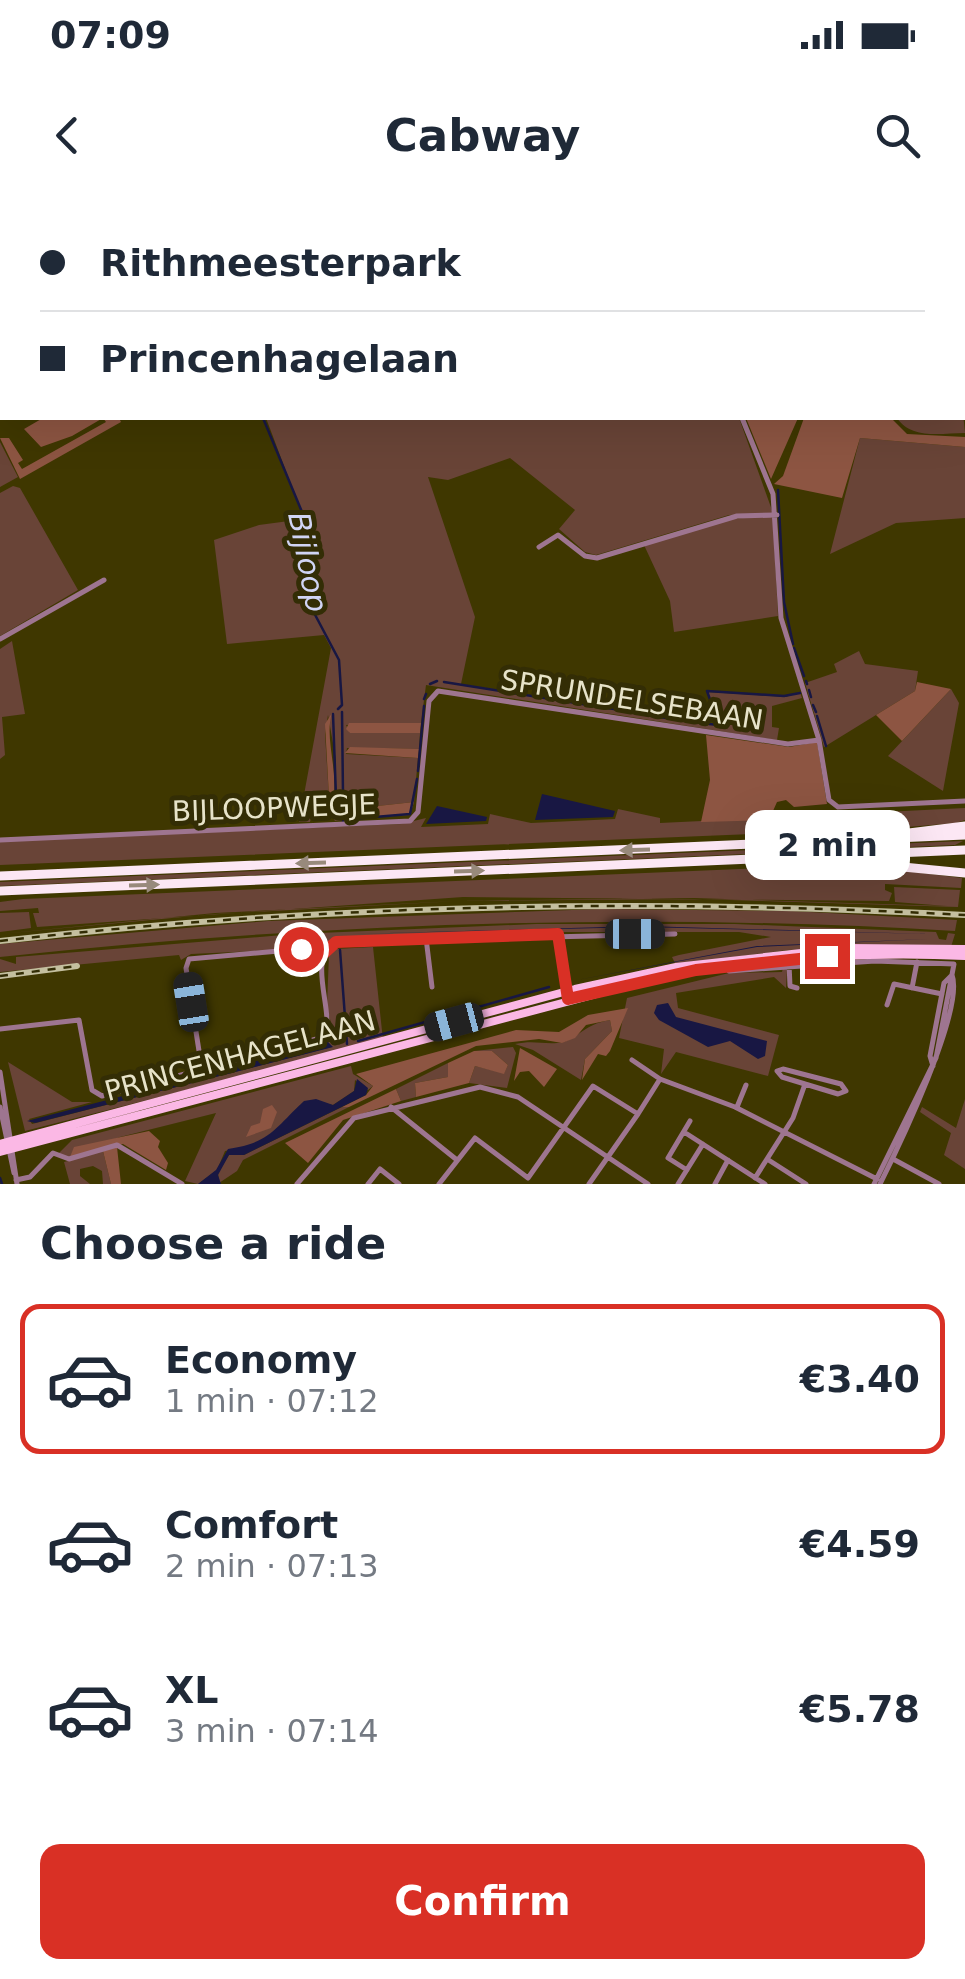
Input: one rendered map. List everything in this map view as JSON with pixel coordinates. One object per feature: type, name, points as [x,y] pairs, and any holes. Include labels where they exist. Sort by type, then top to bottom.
[{"type":"highway","points":[[0,875],[867,840],[961,831]]},
{"type":"highway","points":[[0,894],[960,850]]},
{"type":"highway","points":[[809,857],[960,872]]},
{"type":"main road","name":"PRINCENHAGELAAN","points":[[7,1146],[567,995],[672,974],[788,958],[965,952]]},
{"type":"street","name":"SPRUNDELSEBAAN","points":[[743,420],[773,494],[782,618],[819,740],[829,800],[838,807],[965,800]]},
{"type":"street","points":[[539,547],[558,535],[582,554],[597,558],[737,516],[776,515]]},
{"type":"street","points":[[0,639],[104,580]]},
{"type":"street","name":"SPRUNDELSEBAAN","points":[[438,691],[788,744],[819,740]]},
{"type":"street","name":"BIJLOOPWEGJE","points":[[0,840],[410,821],[418,812],[429,701],[438,691]]},
{"type":"street","points":[[558,934],[567,995]]},
{"type":"street","points":[[0,1030],[79,1020],[92,1090],[100,1096],[325,1036],[324,953],[336,942],[674,934]]},
{"type":"street","points":[[426,938],[432,987]]},
{"type":"street","points":[[202,1070],[188,958],[301,949],[324,953]]},
{"type":"street","points":[[788,958],[790,986],[797,988]]},
{"type":"street","name":"PRINCENHAGELAAN","points":[[728,971],[788,958],[954,964],[952,976]]},
{"type":"street","points":[[912,988],[917,962]]},
{"type":"street","points":[[933,1066],[930,1056],[944,981],[952,976]]},
{"type":"street","points":[[916,1107],[933,1066],[952,976]]},
{"type":"street","points":[[877,1182],[945,1049],[958,985],[952,976]]},
{"type":"street","points":[[887,1005],[894,984],[942,994]]},
{"type":"street","points":[[632,1060],[660,1079],[736,1107],[783,1134],[837,1156],[877,1182]]},
{"type":"street","points":[[783,1068],[841,1084],[846,1091],[838,1094],[805,1084],[782,1077],[777,1071],[783,1068]]},
{"type":"street","points":[[0,1072],[7,1146]]},
{"type":"street","points":[[588,1184],[660,1079]]},
{"type":"street","points":[[755,1178],[783,1134],[805,1084]]},
{"type":"street","points":[[736,1107],[746,1085]]},
{"type":"street","points":[[439,1184],[474,1138],[528,1178],[592,1086],[638,1114]]},
{"type":"street","points":[[297,1184],[345,1124],[391,1107],[464,1089],[490,1088],[512,1094],[610,1155],[648,1184]]},
{"type":"street","points":[[0,1107],[16,1182],[30,1177],[53,1153],[64,1159],[124,1146],[182,1184]]},
{"type":"street","points":[[391,1107],[458,1160]]},
{"type":"street","points":[[687,1170],[668,1158],[690,1121]]},
{"type":"street","points":[[684,1132],[766,1184]]},
{"type":"street","points":[[877,1182],[893,1158],[902,1134]]},
{"type":"street","points":[[678,1184],[703,1144]]},
{"type":"street","points":[[893,1158],[939,1184]]},
{"type":"street","points":[[767,1159],[806,1184]]},
{"type":"street","points":[[715,1184],[728,1160]]},
{"type":"street","points":[[368,1184],[380,1169],[399,1184]]},
{"type":"shaded area","points":[[40,420],[100,420],[41,447],[24,429]]},
{"type":"shaded area","points":[[267,420],[740,420],[773,513],[729,515],[596,555],[585,552],[559,529],[575,510],[510,458],[448,480],[428,477],[475,617],[461,684],[718,725],[707,692],[786,697],[800,692],[802,698],[772,706],[772,727],[779,728],[777,740],[426,685],[421,723],[346,725],[350,733],[420,733],[419,749],[347,748],[346,754],[418,758],[414,802],[350,809],[349,819],[335,821],[328,811],[312,813],[310,822],[299,822],[331,648],[324,635],[227,644],[214,540],[259,525],[304,519]],"holes":[[[328,715],[336,760],[335,794],[329,797],[325,734]]]},
{"type":"shaded area","points":[[747,420],[797,420],[771,479]]},
{"type":"shaded area","points":[[803,420],[893,420],[907,434],[965,437],[965,447],[860,438],[842,498],[774,484],[783,476]]},
{"type":"shaded area","points":[[899,420],[964,420],[965,433],[919,432]]},
{"type":"shaded area","points":[[106,422],[121,422],[20,479],[0,438],[9,438],[23,460],[18,463],[22,469]]},
{"type":"shaded area","points":[[860,438],[965,447],[965,518],[896,523],[830,554]]},
{"type":"shaded area","points":[[0,442],[18,477],[0,487]]},
{"type":"shaded area","points":[[13,486],[20,488],[78,590],[0,636],[0,493]]},
{"type":"shaded area","points":[[773,518],[778,616],[674,632],[670,601],[644,545],[731,519]]},
{"type":"shaded area","points":[[12,641],[25,714],[2,717],[5,755],[0,759],[0,649]]},
{"type":"shaded area","points":[[859,651],[865,664],[918,671],[915,691],[824,747],[805,683],[837,672],[834,664]]},
{"type":"shaded area","points":[[917,682],[951,689],[902,741],[876,715],[915,691]]},
{"type":"shaded area","points":[[951,689],[959,703],[943,791],[888,756]]},
{"type":"shaded area","points":[[332,713],[333,800],[329,797],[325,724]]},
{"type":"shaded area","points":[[349,723],[421,723],[420,733],[350,733],[346,729]]},
{"type":"shaded area","points":[[706,735],[789,747],[817,742],[827,804],[794,807],[786,800],[777,802],[769,820],[701,822],[710,780]]},
{"type":"shaded area","points":[[350,747],[419,749],[418,758],[345,753]]},
{"type":"shaded area","points":[[542,794],[615,811],[613,817],[535,820]]},
{"type":"shaded area","points":[[414,802],[410,815],[349,819],[350,809]]},
{"type":"shaded area","points":[[437,806],[487,817],[486,821],[426,824]]},
{"type":"shaded area","points":[[965,808],[965,820],[956,823],[895,828],[0,865],[0,841],[401,824],[426,818],[421,827],[488,824],[490,814],[531,823],[615,819],[618,809],[660,818],[660,823]]},
{"type":"shaded area","points":[[963,841],[955,845],[0,886],[0,882]]},
{"type":"shaded area","points":[[812,866],[873,867],[962,878],[961,888],[885,884],[885,890],[892,893],[889,901],[463,897],[37,927],[33,913],[39,913],[38,908],[0,911],[0,902],[23,899]]},
{"type":"shaded area","points":[[894,887],[960,890],[958,907],[694,899],[458,901],[694,898],[947,906],[895,902]]},
{"type":"shaded area","points":[[458,901],[215,914],[0,934],[215,913]]},
{"type":"shaded area","points":[[601,909],[791,911],[957,920],[955,931],[716,922],[477,924],[238,936],[0,957],[0,944],[268,921]]},
{"type":"shaded area","points":[[29,912],[31,928],[0,932],[0,913]]},
{"type":"shaded area","points":[[536,924],[735,924],[936,932],[939,939],[946,940],[948,933],[955,934],[951,947],[787,950],[676,965],[672,957],[771,937],[739,932],[537,932],[336,940],[317,948],[191,954],[181,960],[179,955],[0,972],[0,959],[16,964],[16,957],[283,935],[284,942],[293,942],[295,934]]},
{"type":"shaded area","points":[[642,926],[930,934],[642,927],[352,934]]},
{"type":"shaded area","points":[[928,939],[757,947],[577,980],[757,946]]},
{"type":"shaded area","points":[[373,947],[383,1040],[25,1131],[8,1062],[72,1102],[92,1102],[29,1119],[32,1124],[332,1047],[328,1042],[333,1032],[327,1006],[329,954],[335,949]]},
{"type":"shaded area","points":[[787,969],[786,988],[774,977],[676,993],[678,1008],[779,1035],[768,1076],[676,1052],[661,1074],[664,1049],[619,1038],[627,998],[729,973],[782,972]]},
{"type":"shaded area","points":[[668,1003],[676,1017],[767,1041],[765,1056],[758,1059],[730,1041],[708,1047],[659,1020],[654,1013],[657,1005]]},
{"type":"shaded area","points":[[628,1008],[610,1051],[606,1056],[598,1054],[582,1080],[585,1059],[612,1031],[610,1020],[586,1025],[575,1038],[562,1043],[539,1039],[476,1046],[342,1107],[366,1095],[373,1086],[356,1074],[516,1030],[559,1032],[588,1015]]},
{"type":"shaded area","points":[[610,1020],[612,1031],[585,1059],[581,1080],[533,1050],[515,1044],[563,1042]]},
{"type":"shaded area","points":[[328,1042],[333,1047],[35,1123],[27,1121]]},
{"type":"shaded area","points":[[513,1047],[516,1053],[507,1088],[469,1083],[475,1066],[504,1073],[508,1065],[492,1051],[474,1051]]},
{"type":"shaded area","points":[[520,1048],[557,1069],[544,1087],[529,1071],[520,1072],[514,1081]]},
{"type":"shaded area","points":[[474,1051],[492,1051],[508,1065],[504,1074],[475,1066],[469,1083],[416,1097],[415,1083],[448,1077],[448,1063]]},
{"type":"shaded area","points":[[448,1063],[448,1077],[415,1083],[416,1097],[401,1101],[396,1089]]},
{"type":"shaded area","points":[[351,1066],[353,1074],[373,1086],[368,1090],[355,1080],[354,1091],[333,1105],[304,1103],[272,1136],[225,1151],[217,1170],[198,1184],[185,1181],[216,1113],[120,1137],[67,1158],[58,1154],[72,1140]]},
{"type":"shaded area","points":[[357,1079],[368,1088],[366,1095],[244,1155],[229,1155],[218,1175],[221,1184],[198,1184],[216,1170],[228,1149],[263,1138],[304,1101],[316,1099],[333,1105],[354,1091]]},
{"type":"shaded area","points":[[396,1089],[401,1101],[343,1120],[308,1163],[285,1143]]},
{"type":"shaded area","points":[[965,1099],[965,1169],[944,1155],[951,1133],[920,1112],[922,1107],[956,1128]]},
{"type":"shaded area","points":[[272,1105],[277,1112],[271,1128],[246,1137],[251,1126],[260,1123],[263,1109]]},
{"type":"shaded area","points":[[349,1107],[243,1160],[237,1171],[219,1183],[218,1173],[229,1155],[244,1155]]},
{"type":"shaded area","points":[[149,1131],[160,1141],[158,1147],[168,1163],[166,1170],[123,1144],[70,1157],[74,1147]]},
{"type":"shaded area","points":[[117,1147],[121,1184],[111,1184],[103,1151]]},
{"type":"shaded area","points":[[103,1151],[111,1184],[103,1184],[102,1171],[93,1166],[80,1169],[80,1176],[90,1184],[70,1184],[64,1162]]},
{"type":"waterway","name":"Bijloop","points":[[264,420],[307,524],[312,609],[339,660],[342,705],[338,709]]},
{"type":"waterway","points":[[778,490],[784,602],[793,644]]},
{"type":"waterway","points":[[794,648],[804,676]]},
{"type":"waterway","points":[[430,684],[437,681]]},
{"type":"waterway","points":[[444,682],[639,713]]},
{"type":"waterway","points":[[809,690],[811,697]]},
{"type":"waterway","points":[[709,724],[719,725],[707,691],[784,696],[800,693]]},
{"type":"waterway","points":[[424,699],[426,694]]},
{"type":"waterway","points":[[813,705],[816,712]]},
{"type":"waterway","points":[[418,771],[424,706]]},
{"type":"waterway","points":[[342,712],[343,794]]},
{"type":"waterway","name":"Bijloop","points":[[333,714],[336,797],[343,806],[343,821]]},
{"type":"waterway","points":[[646,715],[701,723]]},
{"type":"waterway","points":[[817,716],[826,746]]},
{"type":"waterway","points":[[351,819],[410,814],[417,779]]},
{"type":"waterway","name":"Bijloop","points":[[340,950],[347,1044]]},
{"type":"waterway","points":[[358,1041],[549,987]]},
{"type":"waterway","points":[[0,1178],[2,1184]]},
{"type":"railway","points":[[0,941],[240,919],[482,908],[723,907],[965,915]]},
{"type":"railway","points":[[0,976],[77,966]]},
{"type":"route","points":[[301,949],[324,953],[336,942],[558,934],[559,961],[568,999],[696,970],[827,956]]}]
